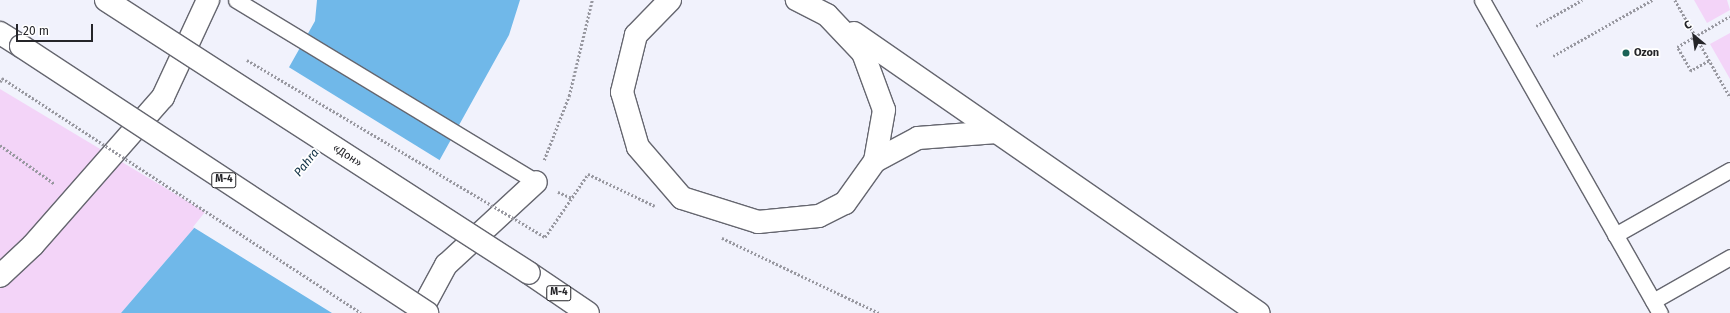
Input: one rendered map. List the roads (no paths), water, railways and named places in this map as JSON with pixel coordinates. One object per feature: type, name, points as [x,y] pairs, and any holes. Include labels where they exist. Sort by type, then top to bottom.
[{"type":"main road","name":"«Дон»","points":[[106,0],[529,273],[588,313]]},
{"type":"main road","points":[[0,276],[33,245],[163,97],[208,0]]},
{"type":"main road","points":[[670,0],[636,35],[622,92],[638,147],[682,198],[758,222],[819,216],[845,203],[875,162],[918,138],[997,132]]},
{"type":"main road","points":[[797,0],[827,15],[863,53],[884,110],[875,162]]},
{"type":"main road","points":[[806,0],[1259,313]]},
{"type":"main road","name":"М-4","points":[[0,33],[427,313]]},
{"type":"main road","points":[[420,313],[446,266],[536,182]]},
{"type":"lane","points":[[236,0],[536,182]]},
{"type":"lane","points":[[1482,0],[1656,307],[1730,257]]},
{"type":"lane","points":[[1615,235],[1730,170]]},
{"type":"water","name":"Pahra","points":[[317,0],[520,0],[509,35],[423,190],[359,313],[121,313],[207,213],[315,21]]},
{"type":"place","name":"Ozon","points":[[1626,53]]}]
